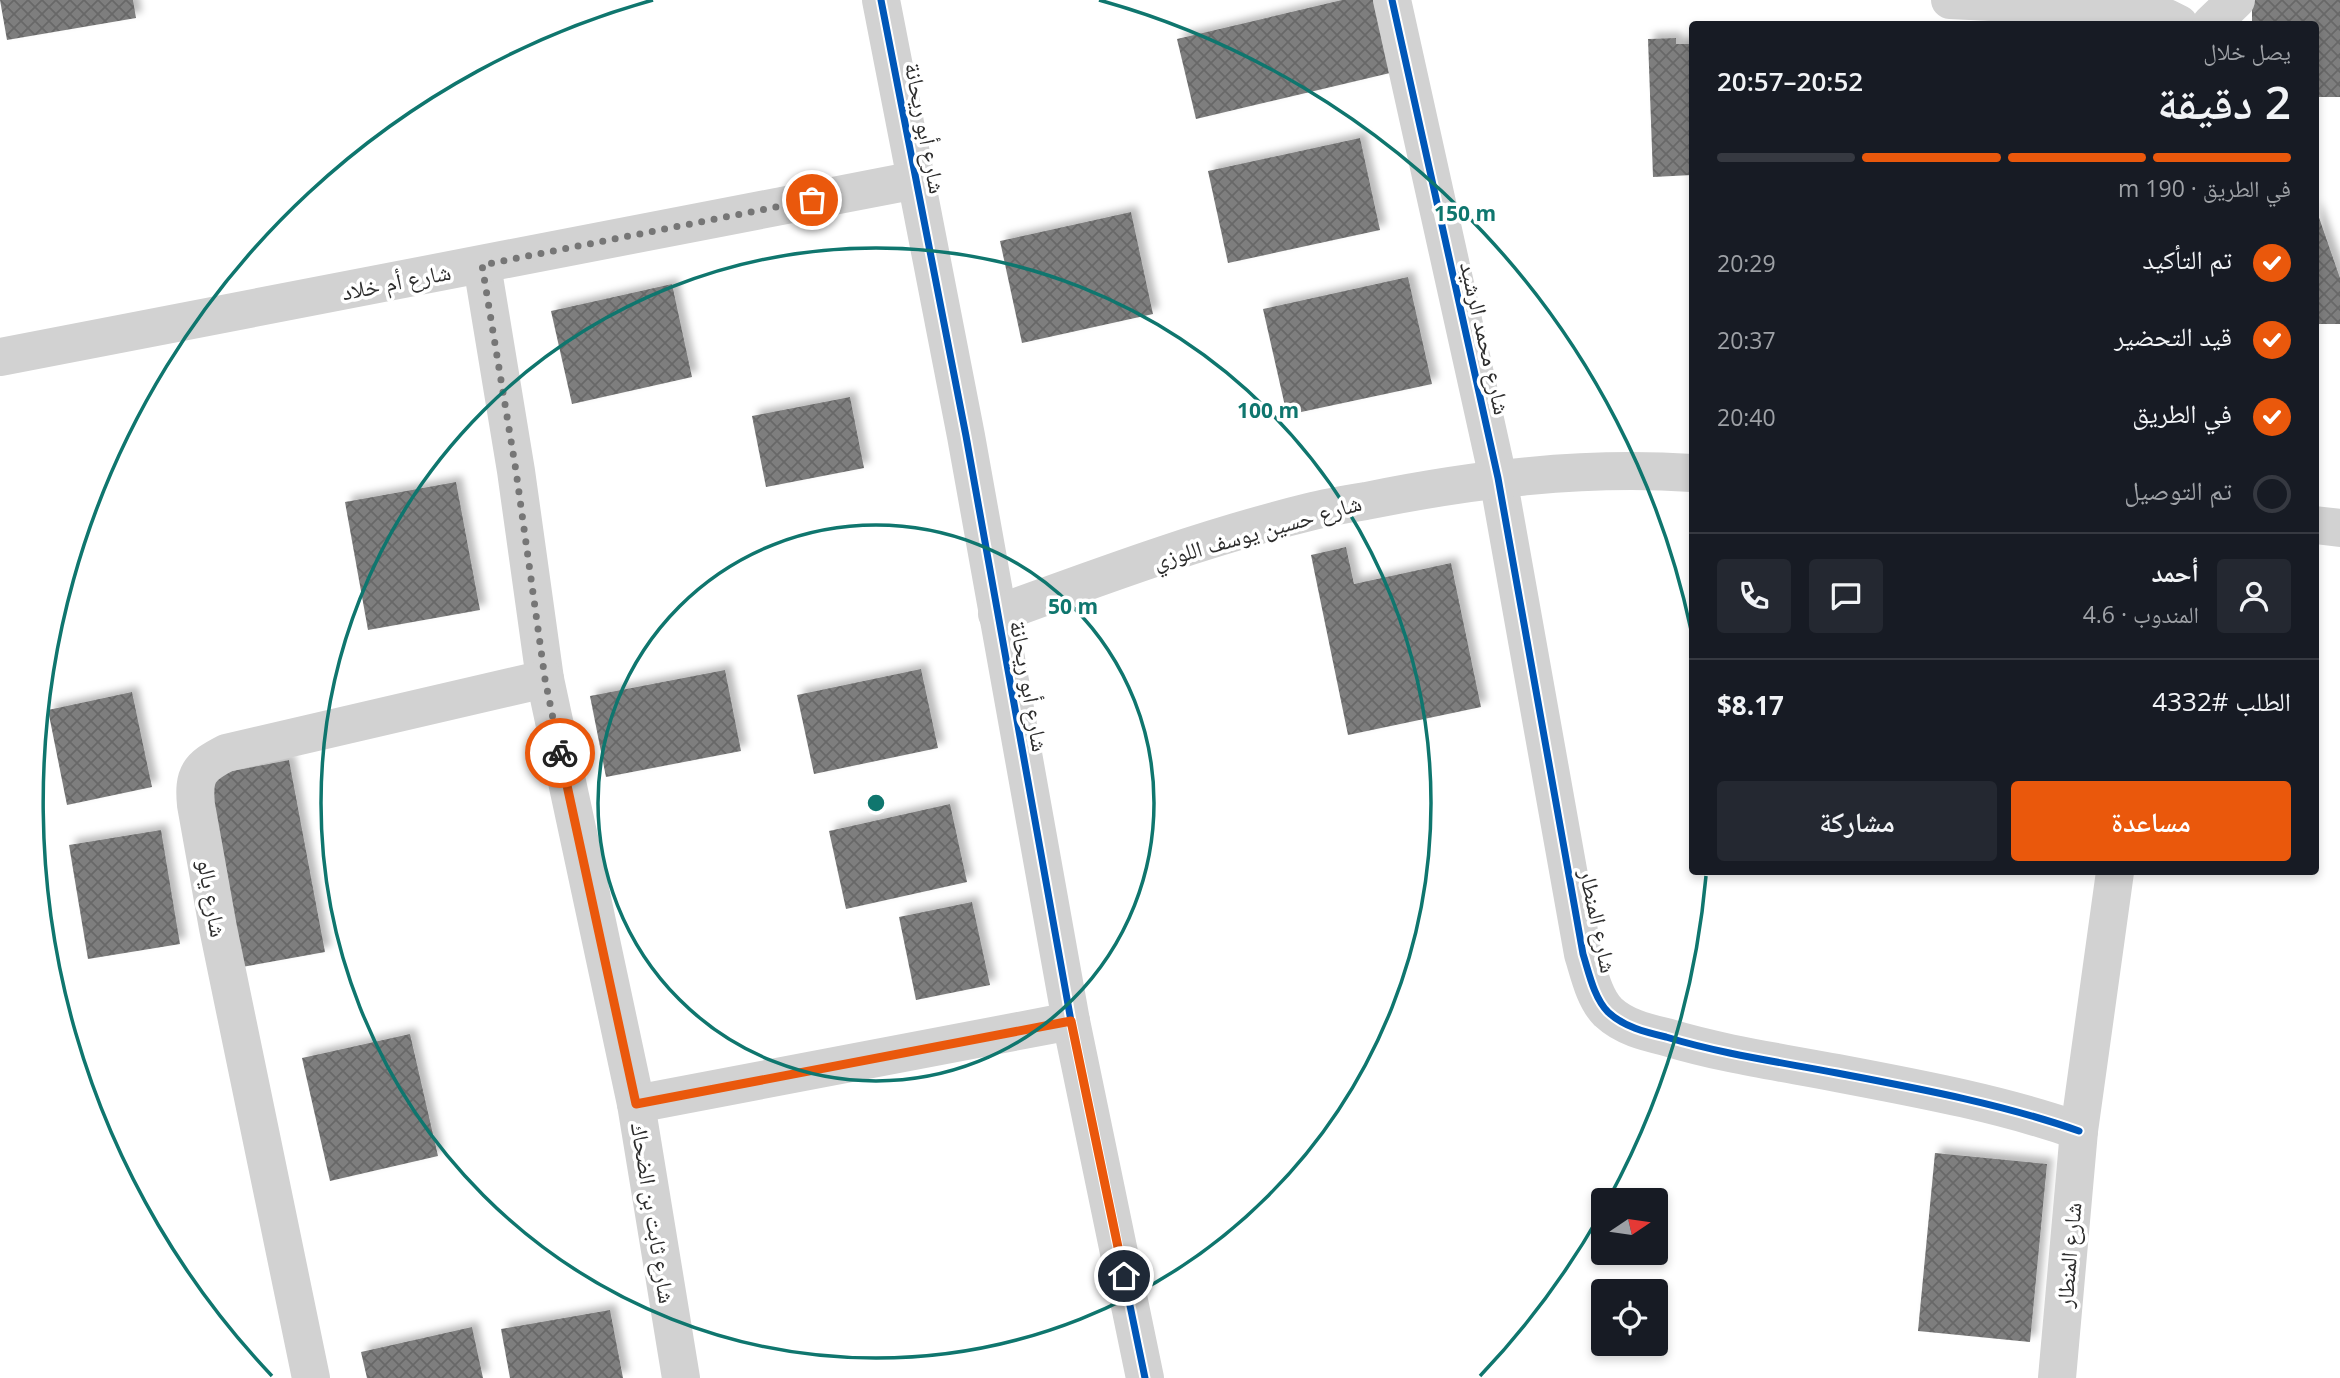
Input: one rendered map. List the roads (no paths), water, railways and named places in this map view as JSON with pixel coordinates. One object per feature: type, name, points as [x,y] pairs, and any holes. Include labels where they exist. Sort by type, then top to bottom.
[{"type":"street","name":"شارع أبو ريحانة","points":[[881,0],[966,436],[1071,1021],[1145,1378]]},
{"type":"street","name":"شارع محمد الرشيد","points":[[1392,0],[1498,478]]},
{"type":"street","points":[[1950,0],[2129,9],[2173,21]]},
{"type":"street","points":[[2214,21],[2236,0]]},
{"type":"street","name":"شارع أم خلاد","points":[[0,358],[916,180]]},
{"type":"street","name":"شارع ثابت بن الضحاك","points":[[482,265],[516,471],[545,679],[636,1104],[681,1378]]},
{"type":"street","name":"شارع حسين يوسف اللوزي","points":[[997,614],[1125,569],[1310,512],[1425,489],[1498,478],[1600,471],[1689,473]]},
{"type":"street","name":"شارع المنطار","points":[[1498,478],[1583,954],[1596,993],[1608,1012],[1630,1027],[1719,1053],[1838,1073],[1950,1097],[2041,1118],[2079,1132]]},
{"type":"street","points":[[2319,525],[2340,527]]},
{"type":"street","name":"شارع يالو","points":[[311,1378],[218,928],[196,805],[194,787],[198,773],[209,762],[226,753],[545,679]]},
{"type":"street","name":"شارع المنطار","points":[[2057,1378],[2079,1132],[2115,875]]},
{"type":"street","points":[[636,1104],[1071,1021]]}]
